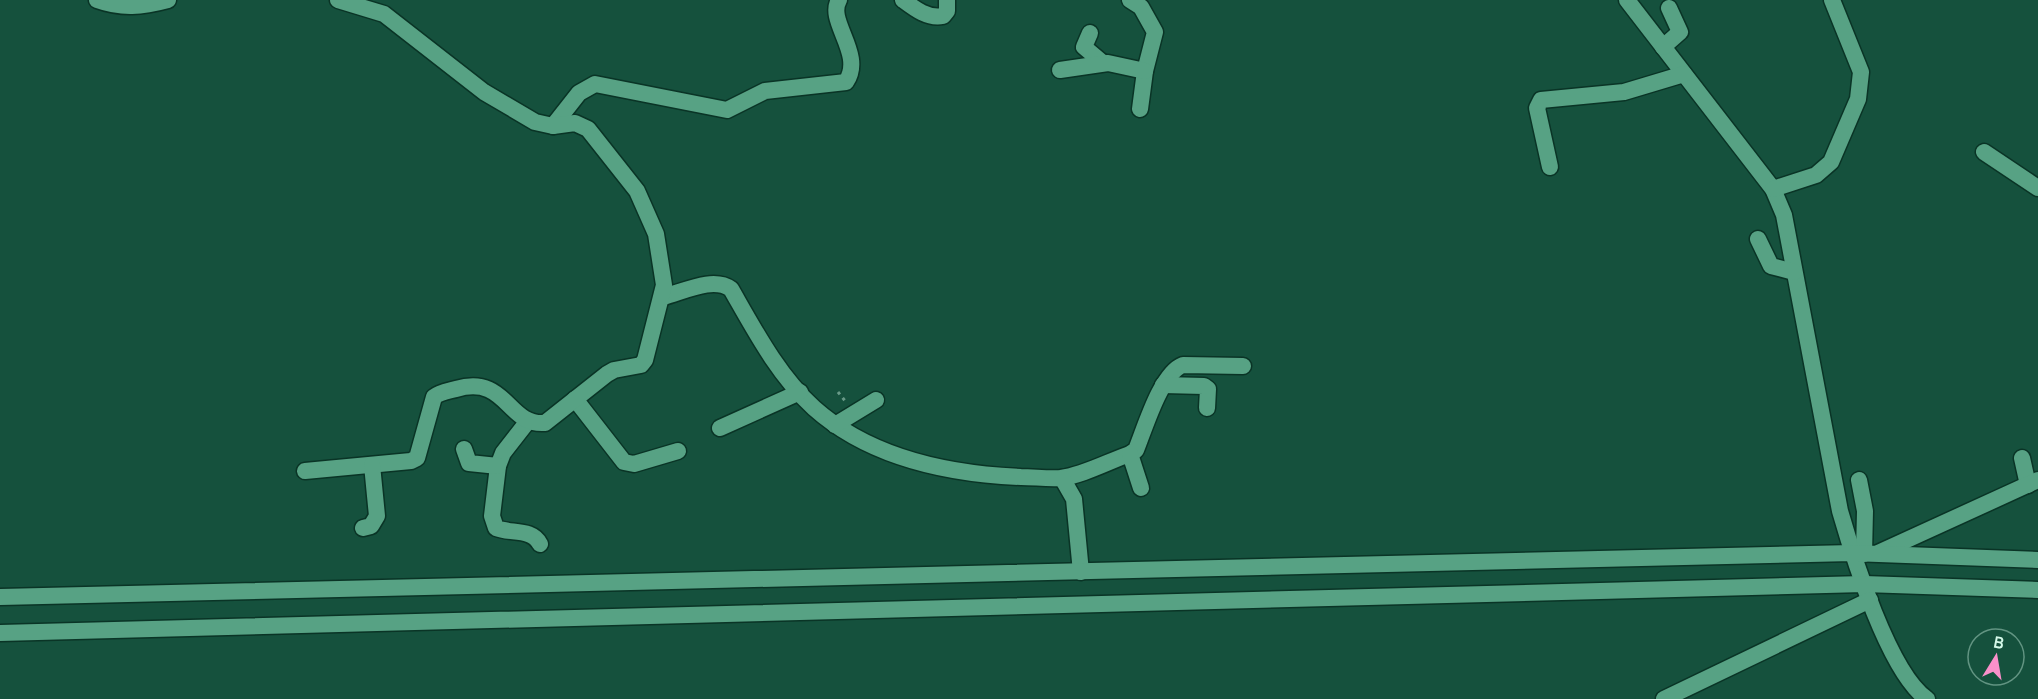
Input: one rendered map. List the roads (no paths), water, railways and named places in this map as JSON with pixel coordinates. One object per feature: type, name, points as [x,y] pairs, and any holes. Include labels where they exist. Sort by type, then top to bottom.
[{"type":"street","points":[[97,0],[128,8],[168,0]]},
{"type":"street","points":[[305,471],[417,458],[434,397],[469,385],[493,391],[528,421],[544,423],[614,370],[641,365],[645,360],[663,297],[664,285],[656,234],[637,191],[588,129],[575,123],[553,126],[536,122],[494,99],[384,14],[338,0]]},
{"type":"street","points":[[553,126],[579,93],[595,84],[727,110],[765,91],[846,82],[850,72],[850,54],[836,13],[839,0]]},
{"type":"street","points":[[903,0],[926,14],[938,17],[943,16],[947,11],[946,0]]},
{"type":"street","points":[[1130,0],[1141,8],[1155,32],[1145,71],[1140,109]]},
{"type":"street","points":[[1627,0],[1773,189],[1784,215],[1840,511],[1864,554]]},
{"type":"street","points":[[1773,189],[1816,175],[1831,162],[1858,99],[1861,72],[1832,0]]},
{"type":"street","points":[[1663,47],[1680,32],[1669,8]]},
{"type":"street","points":[[1090,33],[1084,47],[1102,63]]},
{"type":"street","points":[[1060,69],[1102,63],[1145,71]]},
{"type":"street","points":[[1551,167],[1537,108],[1541,100],[1624,92],[1684,74]]},
{"type":"street","points":[[1984,152],[2038,188]]},
{"type":"street","points":[[1758,239],[1772,266],[1794,272]]},
{"type":"street","points":[[663,297],[715,283],[724,284],[731,289],[773,361],[800,392],[847,434],[887,452],[940,468],[987,475],[1062,478],[1130,454],[1136,450],[1163,385],[1175,368],[1183,365],[1243,366]]},
{"type":"street","points":[[1163,385],[1204,386],[1208,389],[1207,408]]},
{"type":"street","points":[[720,428],[800,392]]},
{"type":"street","points":[[575,399],[624,462],[634,464],[678,451]]},
{"type":"street","points":[[835,425],[876,400]]},
{"type":"street","points":[[528,421],[503,453],[498,466],[493,523],[502,530],[530,534],[537,538],[540,544]]},
{"type":"street","points":[[464,449],[469,463],[498,466]]},
{"type":"street","points":[[1130,454],[1141,488]]},
{"type":"street","points":[[1864,554],[2033,483],[2022,458]]},
{"type":"street","points":[[363,528],[371,526],[377,516],[372,465]]},
{"type":"street","points":[[1062,478],[1074,499],[1080,572]]},
{"type":"street","points":[[1859,480],[1865,512],[1864,584],[1903,671],[1927,699]]},
{"type":"street","points":[[0,597],[1864,554],[2038,560]]},
{"type":"street","points":[[0,633],[1864,584],[2038,590]]},
{"type":"street","points":[[1664,699],[1870,600]]}]
